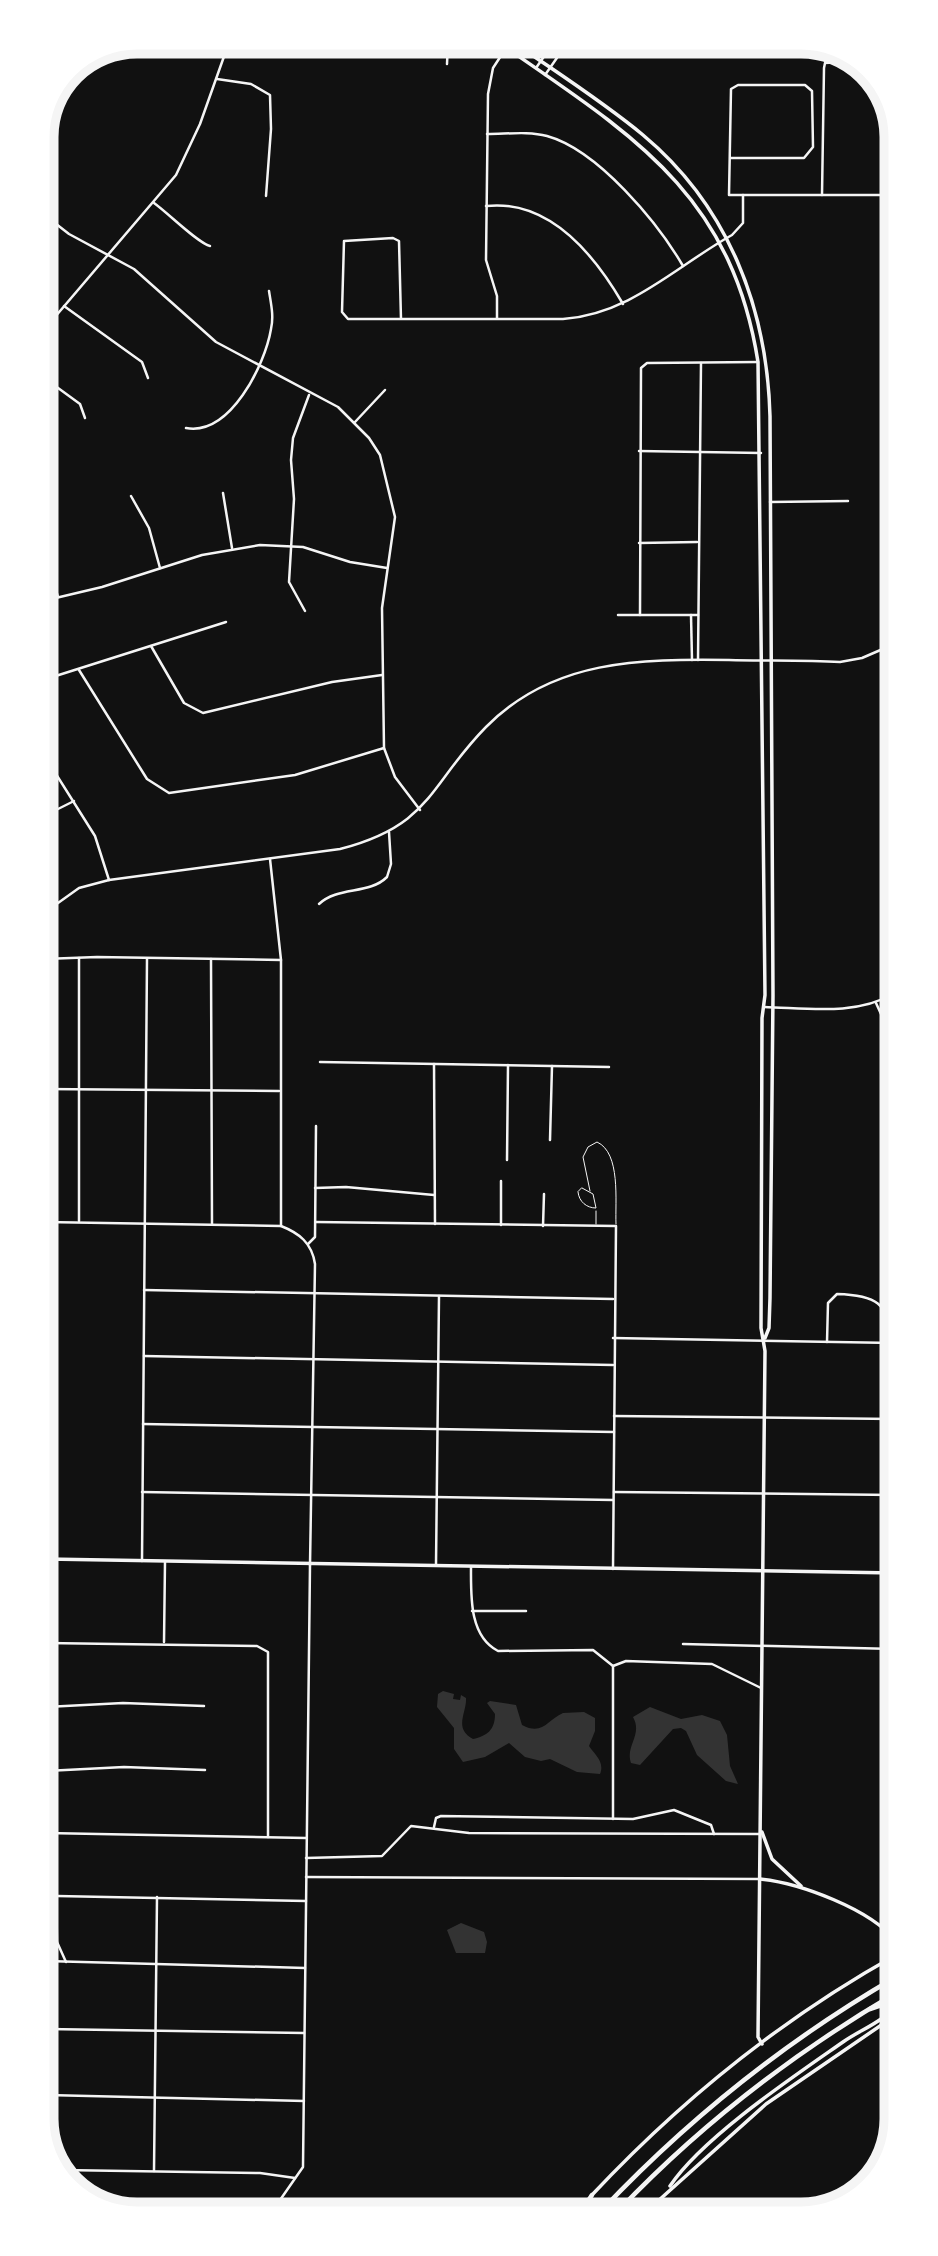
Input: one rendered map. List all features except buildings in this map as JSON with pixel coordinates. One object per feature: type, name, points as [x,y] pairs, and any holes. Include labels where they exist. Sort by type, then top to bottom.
[{"type":"highway","points":[[610,2202],[653,2159],[733,2089],[811,2031],[884,1985]]},
{"type":"highway","points":[[628,2202],[733,2106],[799,2055],[884,2000]]},
{"type":"highway","points":[[866,2010],[884,2005]]},
{"type":"highway","points":[[586,2202],[592,2195]]},
{"type":"main road","points":[[515,54],[611,121],[660,162],[695,202],[723,240],[746,305],[758,362],[761,453],[764,1007],[761,1328],[765,1340]]},
{"type":"main road","points":[[530,54],[657,147],[694,187],[753,298],[764,343],[769,389],[772,1007],[770,1308],[765,1340],[761,1688],[758,2037],[762,2044]]},
{"type":"main road","points":[[54,1559],[884,1573]]},
{"type":"main road","points":[[760,1823],[765,1846],[772,1859],[803,1889]]},
{"type":"main road","points":[[760,1879],[803,1889],[877,1923],[884,1930]]},
{"type":"main road","points":[[592,2195],[626,2157],[677,2110],[832,1993],[884,1962]]},
{"type":"main road","points":[[665,2193],[678,2173],[724,2132],[855,2033],[884,2016]]},
{"type":"main road","points":[[656,2202],[766,2104],[884,2023]]},
{"type":"street","points":[[54,318],[154,203],[188,154],[225,54]]},
{"type":"street","points":[[447,54],[447,64]]},
{"type":"street","points":[[497,318],[497,296],[486,260],[487,134],[488,84],[493,68],[502,54]]},
{"type":"street","points":[[535,68],[546,54]]},
{"type":"street","points":[[545,75],[561,54]]},
{"type":"street","points":[[822,194],[824,68],[825,63],[832,61]]},
{"type":"street","points":[[217,79],[251,84],[270,95],[271,129],[265,195]]},
{"type":"street","points":[[730,158],[804,158],[810,154],[813,147],[812,91],[805,85],[738,85],[731,89],[729,195],[884,195]]},
{"type":"street","points":[[487,134],[543,135],[582,155],[642,208],[683,266]]},
{"type":"street","points":[[401,319],[399,241],[393,237],[344,241],[342,312],[348,319],[401,319],[449,319],[579,318],[623,305],[723,240],[743,223],[743,195]]},
{"type":"street","points":[[154,203],[176,218],[202,245],[210,246]]},
{"type":"street","points":[[486,206],[521,206],[546,218],[594,262],[623,305]]},
{"type":"street","points":[[54,222],[69,234],[146,277],[216,342],[309,394],[338,407],[355,422],[380,454],[392,495],[395,517],[382,608],[384,748],[395,777],[420,810]]},
{"type":"street","points":[[186,428],[195,430],[232,411],[240,401],[271,333],[269,291]]},
{"type":"street","points":[[64,306],[135,356],[142,362],[148,378]]},
{"type":"street","points":[[640,615],[639,451],[643,365],[758,362]]},
{"type":"street","points":[[698,660],[697,542],[701,363]]},
{"type":"street","points":[[54,385],[80,404],[85,418]]},
{"type":"street","points":[[355,422],[385,390]]},
{"type":"street","points":[[305,611],[289,582],[293,438],[309,394]]},
{"type":"street","points":[[639,451],[761,453]]},
{"type":"street","points":[[223,493],[232,548]]},
{"type":"street","points":[[131,496],[149,528],[160,568]]},
{"type":"street","points":[[770,502],[848,501]]},
{"type":"street","points":[[639,542],[697,542]]},
{"type":"street","points":[[54,598],[232,548],[291,545],[387,568]]},
{"type":"street","points":[[54,583],[58,597]]},
{"type":"street","points":[[618,615],[698,615]]},
{"type":"street","points":[[691,615],[691,660]]},
{"type":"street","points":[[54,677],[226,622]]},
{"type":"street","points":[[151,646],[184,703],[203,713],[332,682],[382,675]]},
{"type":"street","points":[[54,906],[79,888],[109,880],[340,849],[371,841],[420,810],[488,725],[538,688],[574,672],[609,663],[691,660],[840,662],[862,658],[884,648]]},
{"type":"street","points":[[79,670],[147,779],[169,793],[295,775],[384,748]]},
{"type":"street","points":[[54,770],[94,836],[109,880]]},
{"type":"street","points":[[54,811],[74,801]]},
{"type":"street","points":[[319,904],[329,894],[374,885],[387,877],[391,864],[389,832]]},
{"type":"street","points":[[270,859],[281,960],[281,1226]]},
{"type":"street","points":[[79,958],[79,1222]]},
{"type":"street","points":[[54,959],[281,960]]},
{"type":"street","points":[[142,1561],[147,959]]},
{"type":"street","points":[[211,959],[212,1224]]},
{"type":"street","points":[[764,1007],[855,1008],[884,998]]},
{"type":"street","points":[[876,1003],[884,1028]]},
{"type":"street","points":[[320,1062],[610,1067]]},
{"type":"street","points":[[434,1064],[435,1224]]},
{"type":"street","points":[[507,1160],[508,1065]]},
{"type":"street","points":[[550,1140],[552,1066]]},
{"type":"street","points":[[54,1089],[280,1091]]},
{"type":"street","points":[[308,1244],[315,1237],[316,1126]]},
{"type":"street","points":[[500,1225],[501,1181]]},
{"type":"street","points":[[315,1188],[346,1187],[434,1195]]},
{"type":"street","points":[[543,1226],[544,1194]]},
{"type":"street","points":[[54,1222],[281,1226],[298,1234],[308,1244],[315,1264],[303,2166],[279,2202]]},
{"type":"street","points":[[316,1222],[617,1226],[613,1338],[613,1569]]},
{"type":"street","points":[[144,1290],[615,1299]]},
{"type":"street","points":[[827,1342],[828,1303],[837,1294],[866,1296],[879,1305],[884,1314]]},
{"type":"street","points":[[436,1567],[439,1296]]},
{"type":"street","points":[[613,1338],[884,1343]]},
{"type":"street","points":[[144,1356],[614,1366]]},
{"type":"street","points":[[614,1416],[884,1419]]},
{"type":"street","points":[[143,1424],[614,1432]]},
{"type":"street","points":[[142,1492],[613,1500]]},
{"type":"street","points":[[614,1492],[884,1495]]},
{"type":"street","points":[[164,1644],[165,1562]]},
{"type":"street","points":[[471,1567],[472,1611],[488,1646],[498,1651],[593,1650],[613,1666]]},
{"type":"street","points":[[472,1611],[526,1611]]},
{"type":"street","points":[[54,1643],[261,1647],[268,1651],[268,1837]]},
{"type":"street","points":[[683,1644],[884,1649]]},
{"type":"street","points":[[613,1666],[626,1661],[712,1664],[761,1688]]},
{"type":"street","points":[[613,1666],[613,1819]]},
{"type":"street","points":[[54,1707],[123,1703],[204,1706]]},
{"type":"street","points":[[54,1771],[124,1768],[205,1770]]},
{"type":"street","points":[[434,1827],[436,1818],[441,1816],[633,1819],[674,1810],[711,1825],[714,1834]]},
{"type":"street","points":[[306,1858],[382,1856],[411,1826],[469,1833],[760,1835]]},
{"type":"street","points":[[54,1834],[306,1838]]},
{"type":"street","points":[[306,1877],[760,1879]]},
{"type":"street","points":[[54,1885],[57,1896],[57,1942],[66,1962]]},
{"type":"street","points":[[57,1896],[306,1901]]},
{"type":"street","points":[[154,2171],[157,1898]]},
{"type":"street","points":[[54,1947],[57,1942]]},
{"type":"street","points":[[54,1959],[66,1962],[305,1968]]},
{"type":"street","points":[[54,2029],[303,2034]]},
{"type":"street","points":[[54,2095],[304,2101]]},
{"type":"street","points":[[73,2170],[270,2174],[295,2178]]},
{"type":"lane","points":[[596,1226],[596,1208],[583,1157],[588,1147],[597,1142],[608,1149],[613,1164],[617,1226]]},
{"type":"lane","points":[[590,1191],[582,1188],[578,1195],[588,1207],[596,1208]]},
{"type":"shaded area","points":[[443,1691],[454,1694],[453,1699],[460,1700],[461,1695],[466,1698],[462,1725],[467,1735],[473,1739],[486,1734],[494,1724],[495,1714],[487,1703],[490,1701],[516,1705],[522,1725],[535,1729],[563,1713],[584,1712],[595,1718],[595,1731],[589,1746],[600,1762],[600,1774],[577,1772],[550,1759],[541,1761],[525,1757],[509,1743],[485,1757],[463,1762],[454,1749],[454,1728],[437,1707],[438,1694]]},
{"type":"shaded area","points":[[650,1707],[681,1719],[702,1715],[720,1721],[727,1735],[730,1766],[738,1784],[726,1781],[697,1755],[686,1731],[681,1728],[673,1729],[640,1765],[631,1763],[630,1751],[636,1729],[633,1717]]},
{"type":"shaded area","points":[[461,1923],[484,1932],[487,1942],[485,1953],[456,1953],[447,1930]]}]
